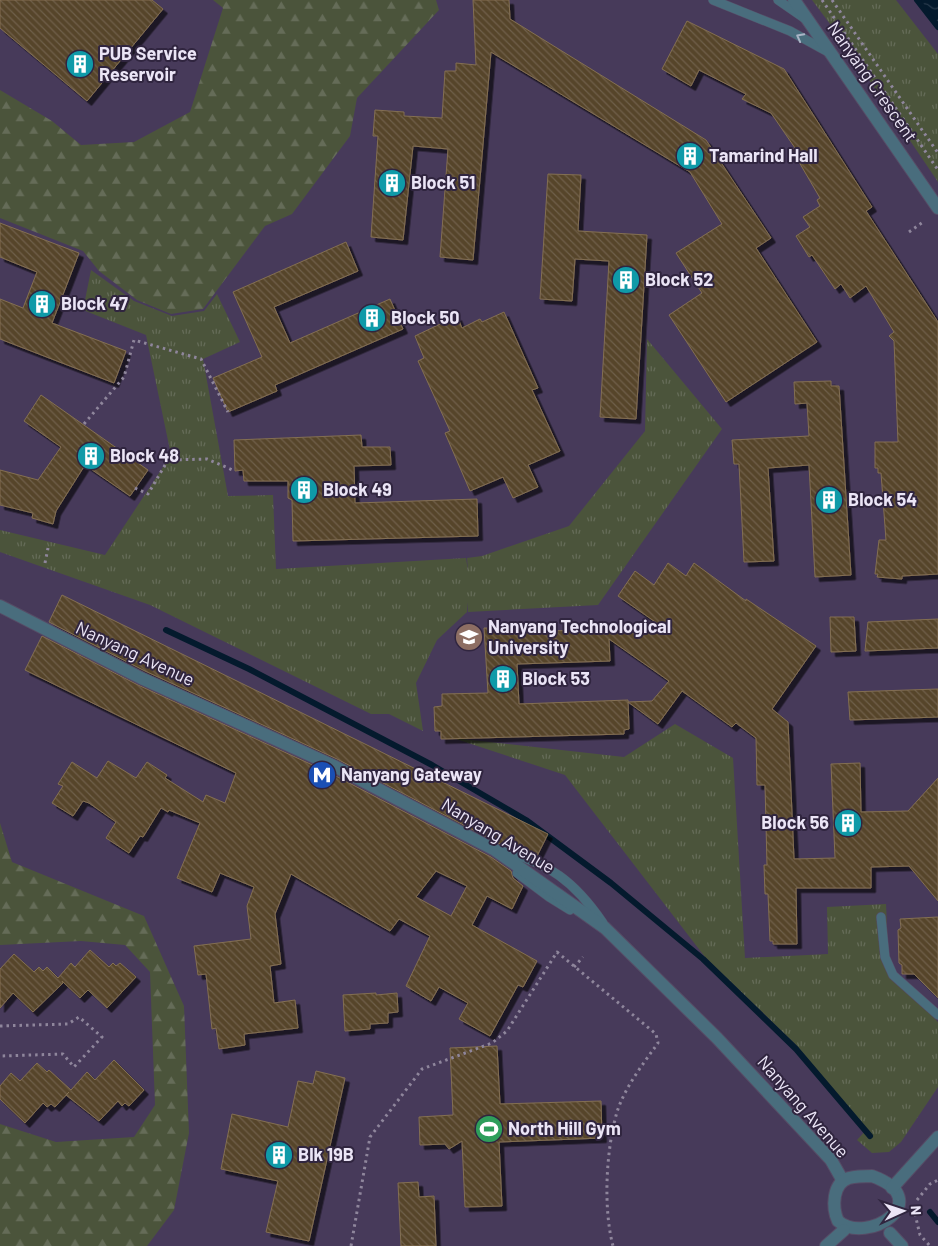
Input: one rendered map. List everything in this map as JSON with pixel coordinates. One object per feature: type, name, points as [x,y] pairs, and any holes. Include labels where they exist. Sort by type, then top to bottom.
[{"type":"street","name":"Nanyang Crescent","points":[[794,0],[938,208]]},
{"type":"street","name":"Nanyang Avenue","points":[[0,606],[141,678],[334,766],[495,850],[606,928],[780,1103],[831,1160],[843,1181]]},
{"type":"street","points":[[902,1246],[885,1236],[897,1223],[900,1205],[898,1195],[892,1188],[938,1138]]},
{"type":"street","name":"Nanyang Avenue","points":[[844,1230],[834,1211],[836,1191],[843,1181],[850,1178],[872,1176],[883,1180],[892,1188]]},
{"type":"street","points":[[826,1246],[844,1230],[855,1238],[868,1241]]},
{"type":"lane","points":[[713,0],[790,31],[832,54]]},
{"type":"lane","points":[[778,0],[809,20]]},
{"type":"lane","points":[[881,917],[885,957],[893,975],[938,1015]]},
{"type":"path","points":[[822,0],[938,170]]},
{"type":"path","points":[[832,0],[938,153]]},
{"type":"path","points":[[909,232],[922,222]]},
{"type":"path","points":[[84,424],[124,377],[134,340],[201,359],[228,412]]},
{"type":"path","points":[[135,488],[148,494],[168,460],[207,459],[235,471]]},
{"type":"path","points":[[46,563],[48,548]]},
{"type":"path","points":[[351,1246],[370,1137],[422,1069],[492,1043],[507,1031],[557,952],[656,1034],[658,1043],[632,1081],[617,1112],[612,1139],[607,1208],[613,1246]]},
{"type":"path","points":[[574,967],[583,957]]},
{"type":"path","points":[[0,1026],[68,1024],[79,1017],[102,1037],[74,1067],[63,1054],[0,1056]]},
{"type":"path","points":[[915,1203],[930,1184],[938,1180]]},
{"type":"path","points":[[914,1210],[916,1226],[930,1246]]},
{"type":"shaded area","name":"Nanyang Technological University","points":[[0,0],[916,0],[938,27],[938,1246],[0,1246]]},
{"type":"green space","points":[[213,0],[436,0],[439,10],[357,98],[350,136],[292,214],[265,226],[203,309],[171,314],[137,300],[99,271],[83,251],[0,218],[0,90],[52,121],[81,145],[134,142],[190,112],[223,8]]},
{"type":"green space","points":[[812,0],[896,0],[938,54],[938,182],[842,40]]},
{"type":"green space","points":[[91,270],[134,301],[172,316],[204,311],[217,294],[240,342],[203,359],[228,496],[273,495],[276,569],[466,558],[468,571],[467,558],[482,556],[569,526],[645,431],[647,339],[722,429],[598,605],[468,612],[468,602],[467,612],[437,640],[416,683],[423,731],[389,714],[371,714],[150,605],[0,552],[0,530],[105,555],[171,455],[146,335],[83,310]]},
{"type":"green space","points":[[675,724],[733,758],[745,958],[828,954],[827,907],[886,904],[889,970],[938,1022],[938,1087],[901,1142],[889,1152],[872,1153],[857,1140],[867,1129],[796,1045],[705,957],[565,775],[453,738],[624,757]]},
{"type":"green space","points":[[0,823],[12,862],[144,916],[184,1006],[189,1133],[174,1210],[147,1246],[0,1246],[0,1124],[56,1142],[134,1137],[155,1105],[150,972],[125,945],[81,941],[0,945]]},
{"type":"water","points":[[917,0],[938,0],[938,27]]},
{"type":"building","name":"PUB Service Reservoir","points":[[0,0],[152,0],[163,9],[87,101],[0,28]]},
{"type":"building","points":[[473,0],[509,0],[510,19],[706,140],[771,238],[756,248],[817,342],[726,402],[669,315],[702,293],[676,253],[722,224],[690,172],[491,52],[473,260],[440,257],[448,149],[413,146],[403,240],[371,237],[378,136],[373,136],[375,110],[404,112],[404,116],[442,118],[445,71],[456,71],[456,63],[476,65]]},
{"type":"building","points":[[687,21],[784,69],[872,207],[866,211],[938,322],[938,574],[902,576],[902,579],[877,577],[878,574],[875,574],[879,540],[886,540],[881,473],[878,473],[878,468],[875,468],[875,442],[898,442],[894,341],[889,336],[894,332],[866,286],[850,298],[841,284],[835,289],[812,255],[809,257],[796,236],[810,227],[803,217],[820,206],[817,200],[820,198],[792,150],[795,148],[771,113],[742,99],[746,94],[699,70],[691,86],[662,69]]},
{"type":"building","name":"Block 52","points":[[548,174],[581,175],[578,231],[647,235],[636,419],[600,417],[609,261],[575,259],[572,301],[540,299]]},
{"type":"building","name":"Block 47","points":[[0,223],[79,253],[52,323],[126,351],[114,383],[0,339],[0,299],[23,308],[37,272],[0,257]]},
{"type":"building","name":"Block 50","points":[[346,242],[358,271],[274,307],[290,343],[390,299],[403,329],[275,385],[277,391],[228,412],[213,378],[262,357],[233,292]]},
{"type":"building","points":[[504,312],[538,388],[532,390],[560,451],[528,465],[538,487],[513,498],[503,477],[470,491],[445,433],[450,431],[418,361],[424,358],[415,336],[457,316],[462,328],[480,319],[482,322]]},
{"type":"building","name":"Block 54","points":[[831,381],[831,386],[839,386],[851,575],[815,577],[809,465],[768,468],[774,561],[744,562],[739,464],[734,464],[732,440],[809,436],[807,403],[795,404],[794,382]]},
{"type":"building","name":"Block 48","points":[[41,395],[148,470],[130,496],[85,465],[56,511],[53,524],[32,518],[33,513],[0,505],[0,470],[38,480],[61,447],[24,421]]},
{"type":"building","name":"Block 49","points":[[361,435],[362,447],[390,447],[391,465],[354,466],[355,503],[477,499],[478,536],[293,541],[292,500],[288,498],[288,481],[244,481],[243,470],[235,471],[234,440]]},
{"type":"building","points":[[668,563],[686,576],[694,563],[746,601],[746,599],[816,646],[772,709],[788,722],[794,859],[835,858],[831,764],[860,763],[861,812],[908,811],[938,778],[938,901],[909,866],[871,867],[871,888],[796,888],[797,944],[773,944],[773,941],[770,941],[768,894],[765,894],[764,865],[767,865],[765,785],[757,785],[756,738],[736,723],[732,727],[682,691],[658,724],[628,702],[629,729],[624,730],[624,734],[441,739],[441,731],[435,731],[434,707],[442,706],[442,694],[488,693],[484,628],[509,628],[509,632],[664,628],[618,596],[635,571],[654,585]],"holes":[[[609,639],[669,681],[652,701],[628,702],[628,700],[519,704],[517,664],[610,661]]]},
{"type":"building","points":[[62,595],[548,834],[537,856],[502,845],[337,759],[145,671],[49,622]]},
{"type":"building","points":[[830,617],[854,617],[856,651],[831,652]]},
{"type":"building","points":[[938,619],[938,648],[865,651],[868,622]]},
{"type":"building","points":[[42,636],[138,685],[330,773],[491,857],[511,871],[513,878],[523,886],[512,909],[487,896],[472,925],[537,961],[523,987],[518,985],[490,1036],[459,1019],[468,1003],[439,987],[431,1001],[406,986],[430,936],[399,919],[390,931],[291,874],[275,914],[281,964],[270,966],[274,1003],[295,1000],[298,1028],[244,1034],[245,1045],[219,1049],[216,1028],[212,1029],[206,974],[198,975],[194,946],[251,939],[247,906],[254,887],[220,873],[212,892],[177,878],[200,823],[169,810],[168,812],[161,808],[143,837],[140,836],[129,853],[106,838],[116,822],[89,803],[83,801],[73,816],[52,803],[63,786],[58,784],[72,762],[97,778],[108,761],[136,778],[147,762],[167,775],[165,778],[203,802],[206,795],[225,803],[236,773],[25,670]],"holes":[[[436,871],[467,886],[451,916],[416,897]]]},
{"type":"building","points":[[938,689],[938,717],[850,720],[848,692]]},
{"type":"building","points":[[938,917],[938,998],[914,974],[902,974],[902,965],[899,963],[898,930],[901,928],[900,919]]},
{"type":"building","points":[[90,950],[109,967],[113,963],[116,966],[120,963],[136,977],[107,1008],[88,990],[80,998],[62,981],[63,983],[33,1012],[13,993],[0,1008],[0,969],[14,954],[34,972],[39,967],[43,971],[47,967],[58,978],[71,963],[75,967]]},
{"type":"building","points":[[376,993],[376,995],[397,993],[398,1012],[388,1013],[388,1023],[370,1024],[370,1029],[345,1031],[343,995]]},
{"type":"building","points":[[497,1046],[500,1104],[601,1101],[602,1138],[499,1142],[502,1206],[465,1207],[462,1141],[449,1149],[445,1144],[420,1145],[419,1117],[453,1115],[450,1048]]},
{"type":"building","points":[[114,1060],[144,1090],[129,1106],[125,1103],[122,1106],[118,1101],[99,1121],[66,1095],[55,1107],[51,1104],[47,1107],[43,1103],[25,1123],[0,1099],[0,1086],[11,1073],[20,1081],[37,1063],[47,1072],[49,1070],[71,1090],[87,1072],[95,1080]]},
{"type":"building","name":"Blk 19B","points":[[316,1071],[345,1078],[309,1241],[266,1232],[278,1181],[221,1169],[232,1114],[288,1127],[298,1081],[313,1084]]},
{"type":"building","points":[[418,1182],[419,1197],[434,1196],[436,1246],[401,1246],[398,1183]]},
{"type":"waterway","points":[[917,0],[938,27]]},
{"type":"waterway","points":[[166,630],[249,669],[432,765],[526,820],[611,883],[703,959],[796,1049],[870,1136]]},
{"type":"waterway","points":[[930,1212],[938,1222]]},
{"type":"place","name":"PUB Service Reservoir","points":[[80,64]]},
{"type":"place","name":"Tamarind Hall","points":[[690,156]]},
{"type":"place","name":"Block 51","points":[[392,183]]},
{"type":"place","name":"Block 52","points":[[626,280]]},
{"type":"place","name":"Block 47","points":[[42,304]]},
{"type":"place","name":"Block 50","points":[[372,318]]},
{"type":"place","name":"Block 48","points":[[91,456]]},
{"type":"place","name":"Block 49","points":[[304,490]]},
{"type":"place","name":"Block 54","points":[[829,500]]},
{"type":"place","name":"Nanyang Technological University","points":[[469,637]]},
{"type":"place","name":"Block 53","points":[[503,679]]},
{"type":"place","name":"Nanyang Gateway","points":[[322,775]]},
{"type":"place","name":"Block 56","points":[[848,823]]},
{"type":"place","name":"North Hill Gym","points":[[489,1129]]},
{"type":"place","name":"Blk 19B","points":[[279,1155]]}]
